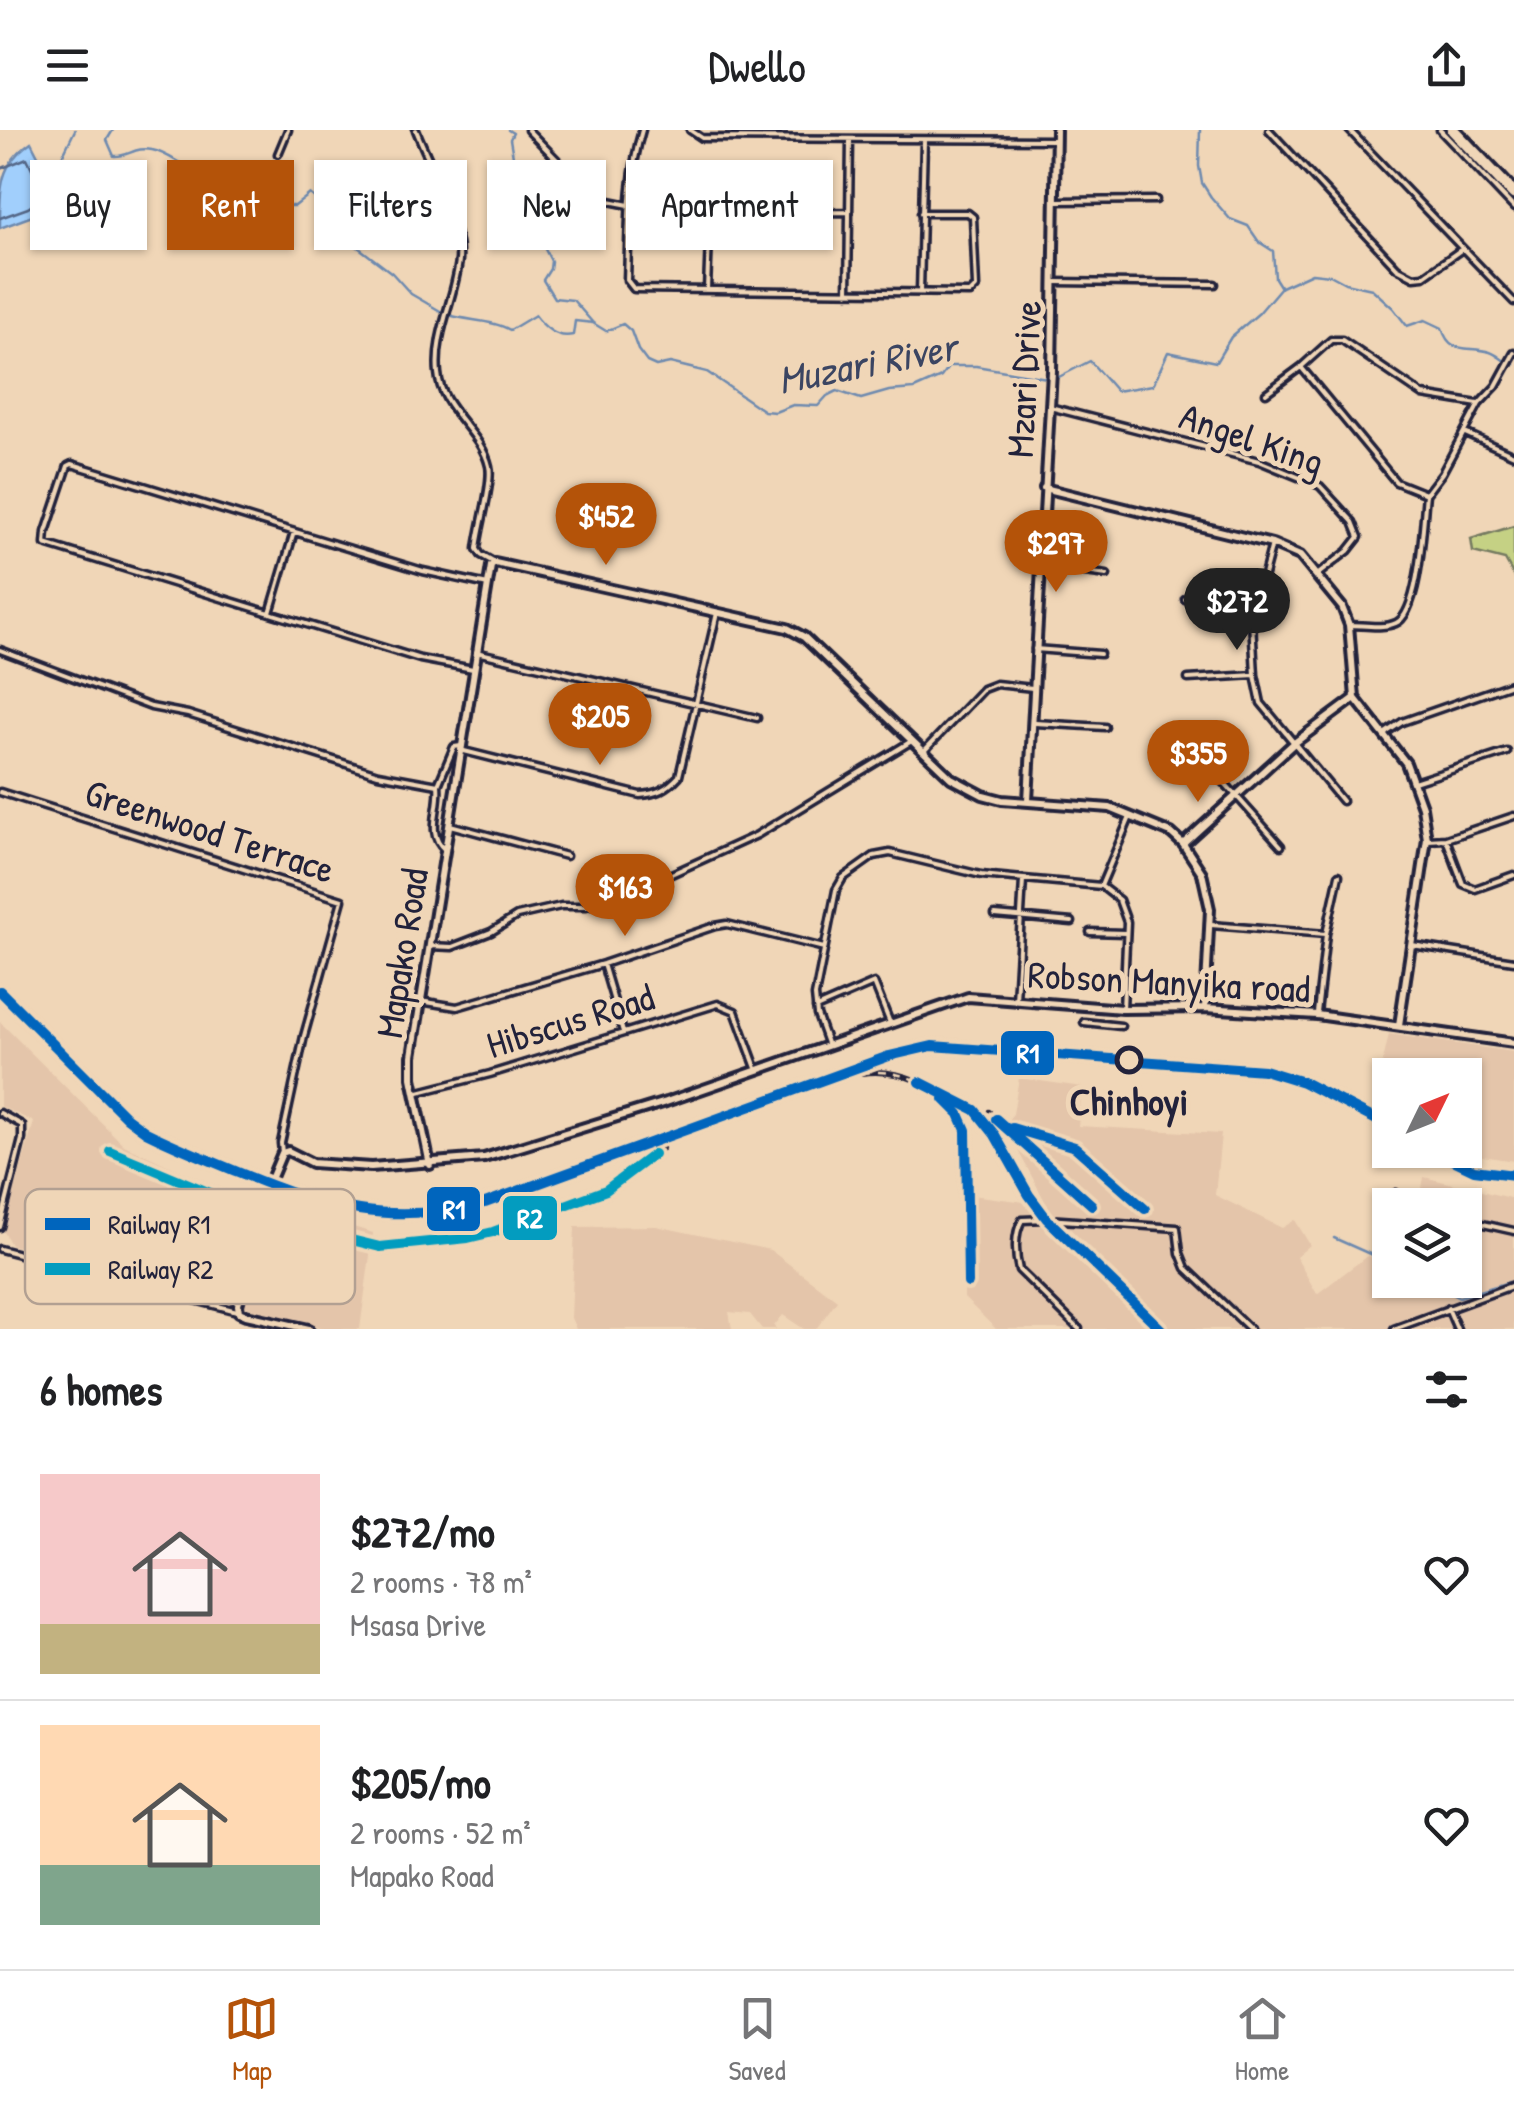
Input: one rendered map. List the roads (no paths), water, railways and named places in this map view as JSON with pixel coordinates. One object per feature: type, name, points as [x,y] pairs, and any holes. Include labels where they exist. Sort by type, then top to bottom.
[{"type":"highway","points":[[1453,130],[1514,194]]},
{"type":"street","points":[[278,154],[288,130]]},
{"type":"street","points":[[416,130],[428,160]]},
{"type":"street","points":[[528,130],[594,198],[626,204]]},
{"type":"street","points":[[633,160],[642,130]]},
{"type":"street","points":[[690,130],[702,138],[1056,140]]},
{"type":"street","points":[[826,130],[826,139]]},
{"type":"street","points":[[906,130],[906,141]]},
{"type":"street","points":[[977,130],[977,140]]},
{"type":"street","name":"Mzari Drive","points":[[1028,800],[1052,371],[1056,130]]},
{"type":"street","points":[[1269,130],[1397,268],[1414,278],[1424,276],[1462,249]]},
{"type":"street","points":[[1349,130],[1514,302]]},
{"type":"street","points":[[1440,130],[1514,208]]},
{"type":"street","points":[[848,292],[850,140]]},
{"type":"street","points":[[920,293],[924,141]]},
{"type":"street","points":[[1054,201],[1156,200]]},
{"type":"street","points":[[707,290],[710,213],[848,212]]},
{"type":"street","points":[[628,250],[630,287],[970,294],[976,287],[973,216],[921,213]]},
{"type":"street","points":[[458,250],[440,336],[438,374],[446,399],[490,468],[477,549],[480,556],[787,628],[804,637],[951,778],[983,795],[1088,805],[1130,816],[1171,833],[1202,873],[1210,909],[1205,1008]]},
{"type":"street","points":[[1055,282],[1215,284]]},
{"type":"street","points":[[1266,392],[1332,340],[1342,340],[1423,395],[1479,404]]},
{"type":"street","points":[[1349,626],[1392,625],[1402,621],[1408,612],[1426,494],[1442,474],[1479,404],[1496,386],[1514,354]]},
{"type":"street","points":[[1301,367],[1396,482],[1426,494]]},
{"type":"street","name":"Angel King","points":[[1050,407],[1258,461],[1320,486],[1353,522],[1358,537],[1348,551],[1317,575]]},
{"type":"street","points":[[1465,434],[1514,455]]},
{"type":"street","points":[[473,669],[420,659],[45,544],[46,532],[68,466],[72,464],[423,571],[488,585]]},
{"type":"street","points":[[1044,488],[1272,544],[1300,556],[1342,607],[1349,626],[1355,698],[1406,763],[1427,839],[1398,1026]]},
{"type":"street","points":[[270,614],[294,531]]},
{"type":"street","points":[[1272,544],[1252,621],[1260,703],[1342,801]]},
{"type":"street","name":"Mapako Road","points":[[430,1165],[415,1093],[412,1056],[473,669],[495,562]]},
{"type":"street","points":[[1040,566],[1107,574]]},
{"type":"street","points":[[1185,599],[1252,621]]},
{"type":"street","points":[[444,850],[433,833],[440,798],[438,785],[454,747],[640,796],[670,786],[679,776],[716,613]]},
{"type":"street","points":[[1035,649],[1100,654]]},
{"type":"street","points":[[0,650],[151,707],[206,720],[378,774],[438,785]]},
{"type":"street","points":[[476,652],[756,718]]},
{"type":"street","points":[[1188,680],[1255,675]]},
{"type":"street","points":[[1384,734],[1402,722],[1514,683]]},
{"type":"street","points":[[922,752],[983,689],[996,684],[1033,688]]},
{"type":"street","points":[[1183,844],[1293,744],[1355,698]]},
{"type":"street","points":[[1031,723],[1105,727]]},
{"type":"street","points":[[428,946],[452,947],[491,932],[517,916],[561,906],[586,906],[644,886],[757,835],[912,741]]},
{"type":"street","points":[[1190,744],[1281,846]]},
{"type":"street","points":[[1414,782],[1507,752]]},
{"type":"street","name":"Greenwood Terrace","points":[[0,792],[342,900],[304,1036],[282,1152],[269,1189]]},
{"type":"street","points":[[1101,886],[1130,816]]},
{"type":"street","points":[[1427,839],[1446,839],[1514,816]]},
{"type":"street","points":[[450,825],[566,856]]},
{"type":"street","points":[[1446,839],[1468,888],[1514,875]]},
{"type":"street","points":[[828,1046],[814,996],[836,890],[844,878],[874,856],[890,853],[981,875],[1101,886],[1119,900],[1126,934],[1122,1009]]},
{"type":"street","points":[[1317,1015],[1326,934],[1339,875]]},
{"type":"street","points":[[1016,1000],[1023,880]]},
{"type":"street","points":[[995,914],[1072,922]]},
{"type":"street","points":[[420,1001],[458,1007],[727,924],[824,948]]},
{"type":"street","points":[[1209,925],[1326,934]]},
{"type":"street","points":[[1090,932],[1126,934]]},
{"type":"street","points":[[1412,945],[1514,961]]},
{"type":"street","points":[[603,964],[623,1032]]},
{"type":"street","points":[[816,1008],[874,984],[890,1023]]},
{"type":"street","name":"Robson Manyika road","points":[[282,1152],[327,1166],[430,1165],[484,1158],[758,1071],[968,997],[1122,1009],[1205,1008],[1317,1015],[1514,1043]]},
{"type":"street","name":"Hibscus Road","points":[[415,1093],[718,1004],[735,1011],[758,1071]]},
{"type":"street","points":[[1084,1022],[1121,1026]]},
{"type":"street","points":[[0,1112],[22,1125],[0,1227]]},
{"type":"street","points":[[1079,1329],[1020,1270],[1016,1259],[1018,1224],[1022,1220],[1178,1228],[1186,1268],[1250,1329]]},
{"type":"street","points":[[1482,1224],[1514,1231]]},
{"type":"street","points":[[0,1249],[25,1256]]},
{"type":"street","points":[[1394,1329],[1514,1285]]},
{"type":"street","points":[[209,1304],[309,1329]]},
{"type":"street","name":"Greenwood Terrace","points":[[239,1312],[241,1304]]},
{"type":"street","points":[[1448,1308],[1457,1329]]},
{"type":"water","points":[[31,142],[40,160],[30,160],[30,217],[0,228],[4,177],[21,150]]},
{"type":"waterway","points":[[60,160],[75,130]]},
{"type":"waterway","points":[[113,130],[107,140],[114,156],[152,150],[196,171],[228,176],[255,205],[276,197],[295,206],[310,194],[328,209],[333,223],[346,238],[392,273],[411,294],[442,312]]},
{"type":"waterway","points":[[508,130],[513,133],[510,139],[518,185],[516,203],[529,218],[551,261],[543,280],[554,298],[573,300],[593,323]]},
{"type":"waterway","points":[[1200,130],[1202,183],[1230,219],[1248,226],[1259,242],[1273,251],[1275,278],[1280,286]]},
{"type":"waterway","name":"Muzari River","points":[[1055,379],[1090,361],[1116,391],[1153,385],[1168,352],[1216,362],[1231,337],[1281,287],[1312,273],[1372,289],[1407,326],[1425,320],[1442,328],[1455,346],[1490,352],[1505,361]]},
{"type":"waterway","name":"Muzari River","points":[[449,315],[510,330],[535,315],[551,331],[567,336],[573,335],[575,321],[593,323],[606,331],[623,324],[631,331],[647,362],[707,372],[764,411],[775,412],[793,405],[818,406],[837,391],[861,399],[914,389],[941,377],[949,366],[976,366],[1047,378]]},
{"type":"waterway","points":[[1334,1238],[1372,1255]]},
{"type":"waterway","points":[[1482,1290],[1509,1282]]},
{"type":"railway","points":[[0,991],[127,1118],[146,1132],[283,1189]]},
{"type":"railway","points":[[355,1209],[418,1213],[485,1203],[902,1052],[932,1046],[969,1047]]},
{"type":"railway","points":[[956,1050],[1016,1055]]},
{"type":"railway","points":[[1018,1055],[1230,1070]]},
{"type":"railway","points":[[862,1073],[880,1072],[915,1080],[945,1100],[956,1113],[968,1147],[968,1283]]},
{"type":"railway","points":[[920,1082],[975,1110],[1047,1219],[1161,1329]]},
{"type":"railway","points":[[989,1112],[1092,1205]]},
{"type":"railway","points":[[1012,1128],[1075,1147],[1145,1209]]},
{"type":"railway","points":[[355,1241],[380,1247],[493,1232],[606,1190],[662,1148]]},
{"type":"railway","points":[[110,1151],[201,1189]]},
{"type":"rail line","name":"R1","points":[[0,991],[127,1118],[146,1132],[283,1189]]},
{"type":"rail line","name":"R1","points":[[355,1209],[418,1213],[485,1203],[889,1056],[932,1046],[1264,1070],[1303,1082],[1372,1118]]},
{"type":"rail line","name":"R1","points":[[920,1082],[975,1110],[1047,1219],[1161,1329]]},
{"type":"rail line","name":"R1","points":[[944,1099],[959,1114],[966,1130],[968,1283]]},
{"type":"rail line","name":"R1","points":[[996,1119],[1092,1205]]},
{"type":"rail line","name":"R1","points":[[1012,1128],[1075,1147],[1145,1209]]},
{"type":"rail line","name":"R2","points":[[110,1151],[201,1189]]},
{"type":"rail line","name":"R2","points":[[355,1241],[380,1247],[493,1232],[606,1190],[654,1154]]},
{"type":"rail line","name":"R1","points":[[1470,1168],[1514,1175]]},
{"type":"place","name":"Chinhoyi","points":[[1129,1060]]}]
